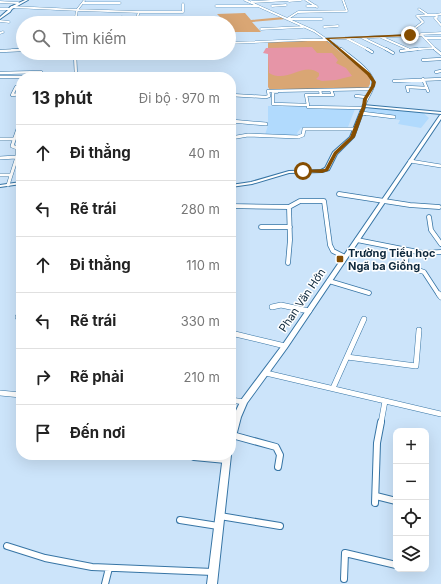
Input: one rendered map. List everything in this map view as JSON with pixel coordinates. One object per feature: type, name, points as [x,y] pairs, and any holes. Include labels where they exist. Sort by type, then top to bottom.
[{"type":"main road","points":[[0,20],[11,8],[26,0]]},
{"type":"main road","points":[[236,185],[289,172],[325,170],[329,167],[335,153],[351,140],[364,107],[441,113]]},
{"type":"main road","name":"Phan Văn Hớn","points":[[236,421],[244,402],[285,346],[441,116]]},
{"type":"main road","points":[[0,186],[16,184]]},
{"type":"main road","points":[[212,584],[227,460]]},
{"type":"street","points":[[76,16],[77,10],[85,0]]},
{"type":"street","points":[[246,0],[328,38],[346,53],[372,78],[374,82],[366,96],[364,107],[308,107]]},
{"type":"street","points":[[250,2],[301,0]]},
{"type":"street","points":[[306,0],[317,6],[307,6]]},
{"type":"street","points":[[288,19],[298,12],[348,10],[343,0]]},
{"type":"street","points":[[83,3],[98,4],[105,1],[120,2]]},
{"type":"street","points":[[0,2],[18,3]]},
{"type":"street","points":[[261,2],[273,6],[286,5]]},
{"type":"street","points":[[0,9],[183,12],[183,4]]},
{"type":"street","points":[[81,5],[118,5]]},
{"type":"street","points":[[216,6],[259,6]]},
{"type":"street","points":[[419,9],[428,15]]},
{"type":"street","points":[[138,16],[139,12]]},
{"type":"street","points":[[415,28],[423,22],[417,16],[441,14]]},
{"type":"street","points":[[436,15],[437,17],[435,18],[441,25]]},
{"type":"street","points":[[288,19],[322,19]]},
{"type":"street","points":[[0,20],[8,20]]},
{"type":"street","points":[[324,27],[338,26]]},
{"type":"street","points":[[261,29],[304,27]]},
{"type":"street","points":[[328,38],[441,33]]},
{"type":"street","points":[[236,42],[422,34]]},
{"type":"street","points":[[422,34],[433,48],[441,54]]},
{"type":"street","points":[[380,36],[409,49]]},
{"type":"street","points":[[361,37],[393,53]]},
{"type":"street","points":[[346,38],[372,52]]},
{"type":"street","points":[[425,38],[441,38]]},
{"type":"street","points":[[236,42],[276,39]]},
{"type":"street","points":[[398,44],[405,43]]},
{"type":"street","points":[[401,50],[433,48]]},
{"type":"street","points":[[0,51],[16,50]]},
{"type":"street","points":[[423,60],[441,59]]},
{"type":"street","points":[[75,60],[76,72]]},
{"type":"street","points":[[436,72],[441,72]]},
{"type":"street","points":[[0,73],[16,73]]},
{"type":"street","points":[[0,78],[16,77]]},
{"type":"street","points":[[0,78],[5,80]]},
{"type":"street","points":[[394,81],[441,78]]},
{"type":"street","points":[[408,91],[407,87],[428,90],[423,79]]},
{"type":"street","points":[[16,87],[12,95],[16,95]]},
{"type":"street","points":[[236,95],[266,97],[269,96],[268,91],[371,89]]},
{"type":"street","points":[[300,90],[300,92],[273,92],[273,104],[308,105],[306,95],[333,95],[331,90]]},
{"type":"street","points":[[320,90],[321,95]]},
{"type":"street","points":[[356,96],[366,96]]},
{"type":"street","points":[[361,113],[394,117]]},
{"type":"street","points":[[236,121],[266,124]]},
{"type":"street","points":[[236,137],[248,135],[298,137],[303,135],[304,128],[355,129]]},
{"type":"street","points":[[0,139],[15,138],[12,146],[16,148]]},
{"type":"street","points":[[0,158],[16,156],[8,185]]},
{"type":"street","points":[[410,161],[441,166]]},
{"type":"street","points":[[0,175],[11,175]]},
{"type":"street","points":[[339,194],[410,205],[439,207]]},
{"type":"street","points":[[236,206],[288,207],[292,203],[304,200],[324,200],[330,245],[333,252],[345,257]]},
{"type":"street","points":[[288,207],[290,227],[288,263]]},
{"type":"street","points":[[429,217],[431,230],[441,244]]},
{"type":"street","points":[[261,226],[290,227]]},
{"type":"street","points":[[356,240],[423,253],[441,252]]},
{"type":"street","points":[[407,250],[406,266],[424,272],[441,297]]},
{"type":"street","points":[[329,281],[368,293]]},
{"type":"street","points":[[272,307],[281,305],[309,311]]},
{"type":"street","points":[[333,388],[364,319]]},
{"type":"street","points":[[347,357],[416,366],[419,330]]},
{"type":"street","points":[[236,334],[285,346]]},
{"type":"street","points":[[266,373],[441,414]]},
{"type":"street","points":[[0,393],[16,395]]},
{"type":"street","points":[[236,401],[244,402]]},
{"type":"street","points":[[385,401],[377,443],[376,500],[393,501]]},
{"type":"street","points":[[236,439],[276,447],[280,455],[278,467]]},
{"type":"street","points":[[220,516],[280,526]]},
{"type":"street","points":[[180,520],[218,526]]},
{"type":"street","points":[[6,546],[45,558],[92,567],[214,572]]},
{"type":"street","points":[[344,579],[345,553],[393,564]]},
{"type":"street","points":[[105,584],[110,568]]},
{"type":"shaded area","points":[[245,13],[251,20],[283,17],[286,19],[252,22],[261,32],[236,32],[236,16],[219,16],[217,14]]},
{"type":"shaded area","points":[[326,40],[370,77],[370,84],[368,88],[270,90],[268,87],[268,42]]},
{"type":"shaded area","points":[[312,47],[317,53],[332,53],[338,60],[336,63],[346,68],[352,76],[336,80],[322,81],[316,79],[319,76],[319,73],[307,69],[283,76],[276,76],[269,73],[268,54],[263,53],[266,48]]},
{"type":"shaded area","points":[[268,106],[355,109],[348,127],[325,129],[301,128],[297,133],[299,135],[296,137],[265,135],[268,125]]},
{"type":"shaded area","points":[[371,107],[422,112],[429,118],[421,128],[398,124],[400,120],[365,115],[366,110]]},
{"type":"place","name":"Trường Tiểu học Ngã ba Giồng","points":[[340,259]]},
{"type":"route","points":[[303,171],[327,170],[335,153],[351,140],[364,106],[366,96],[374,82],[361,66],[326,39],[410,35]]}]
